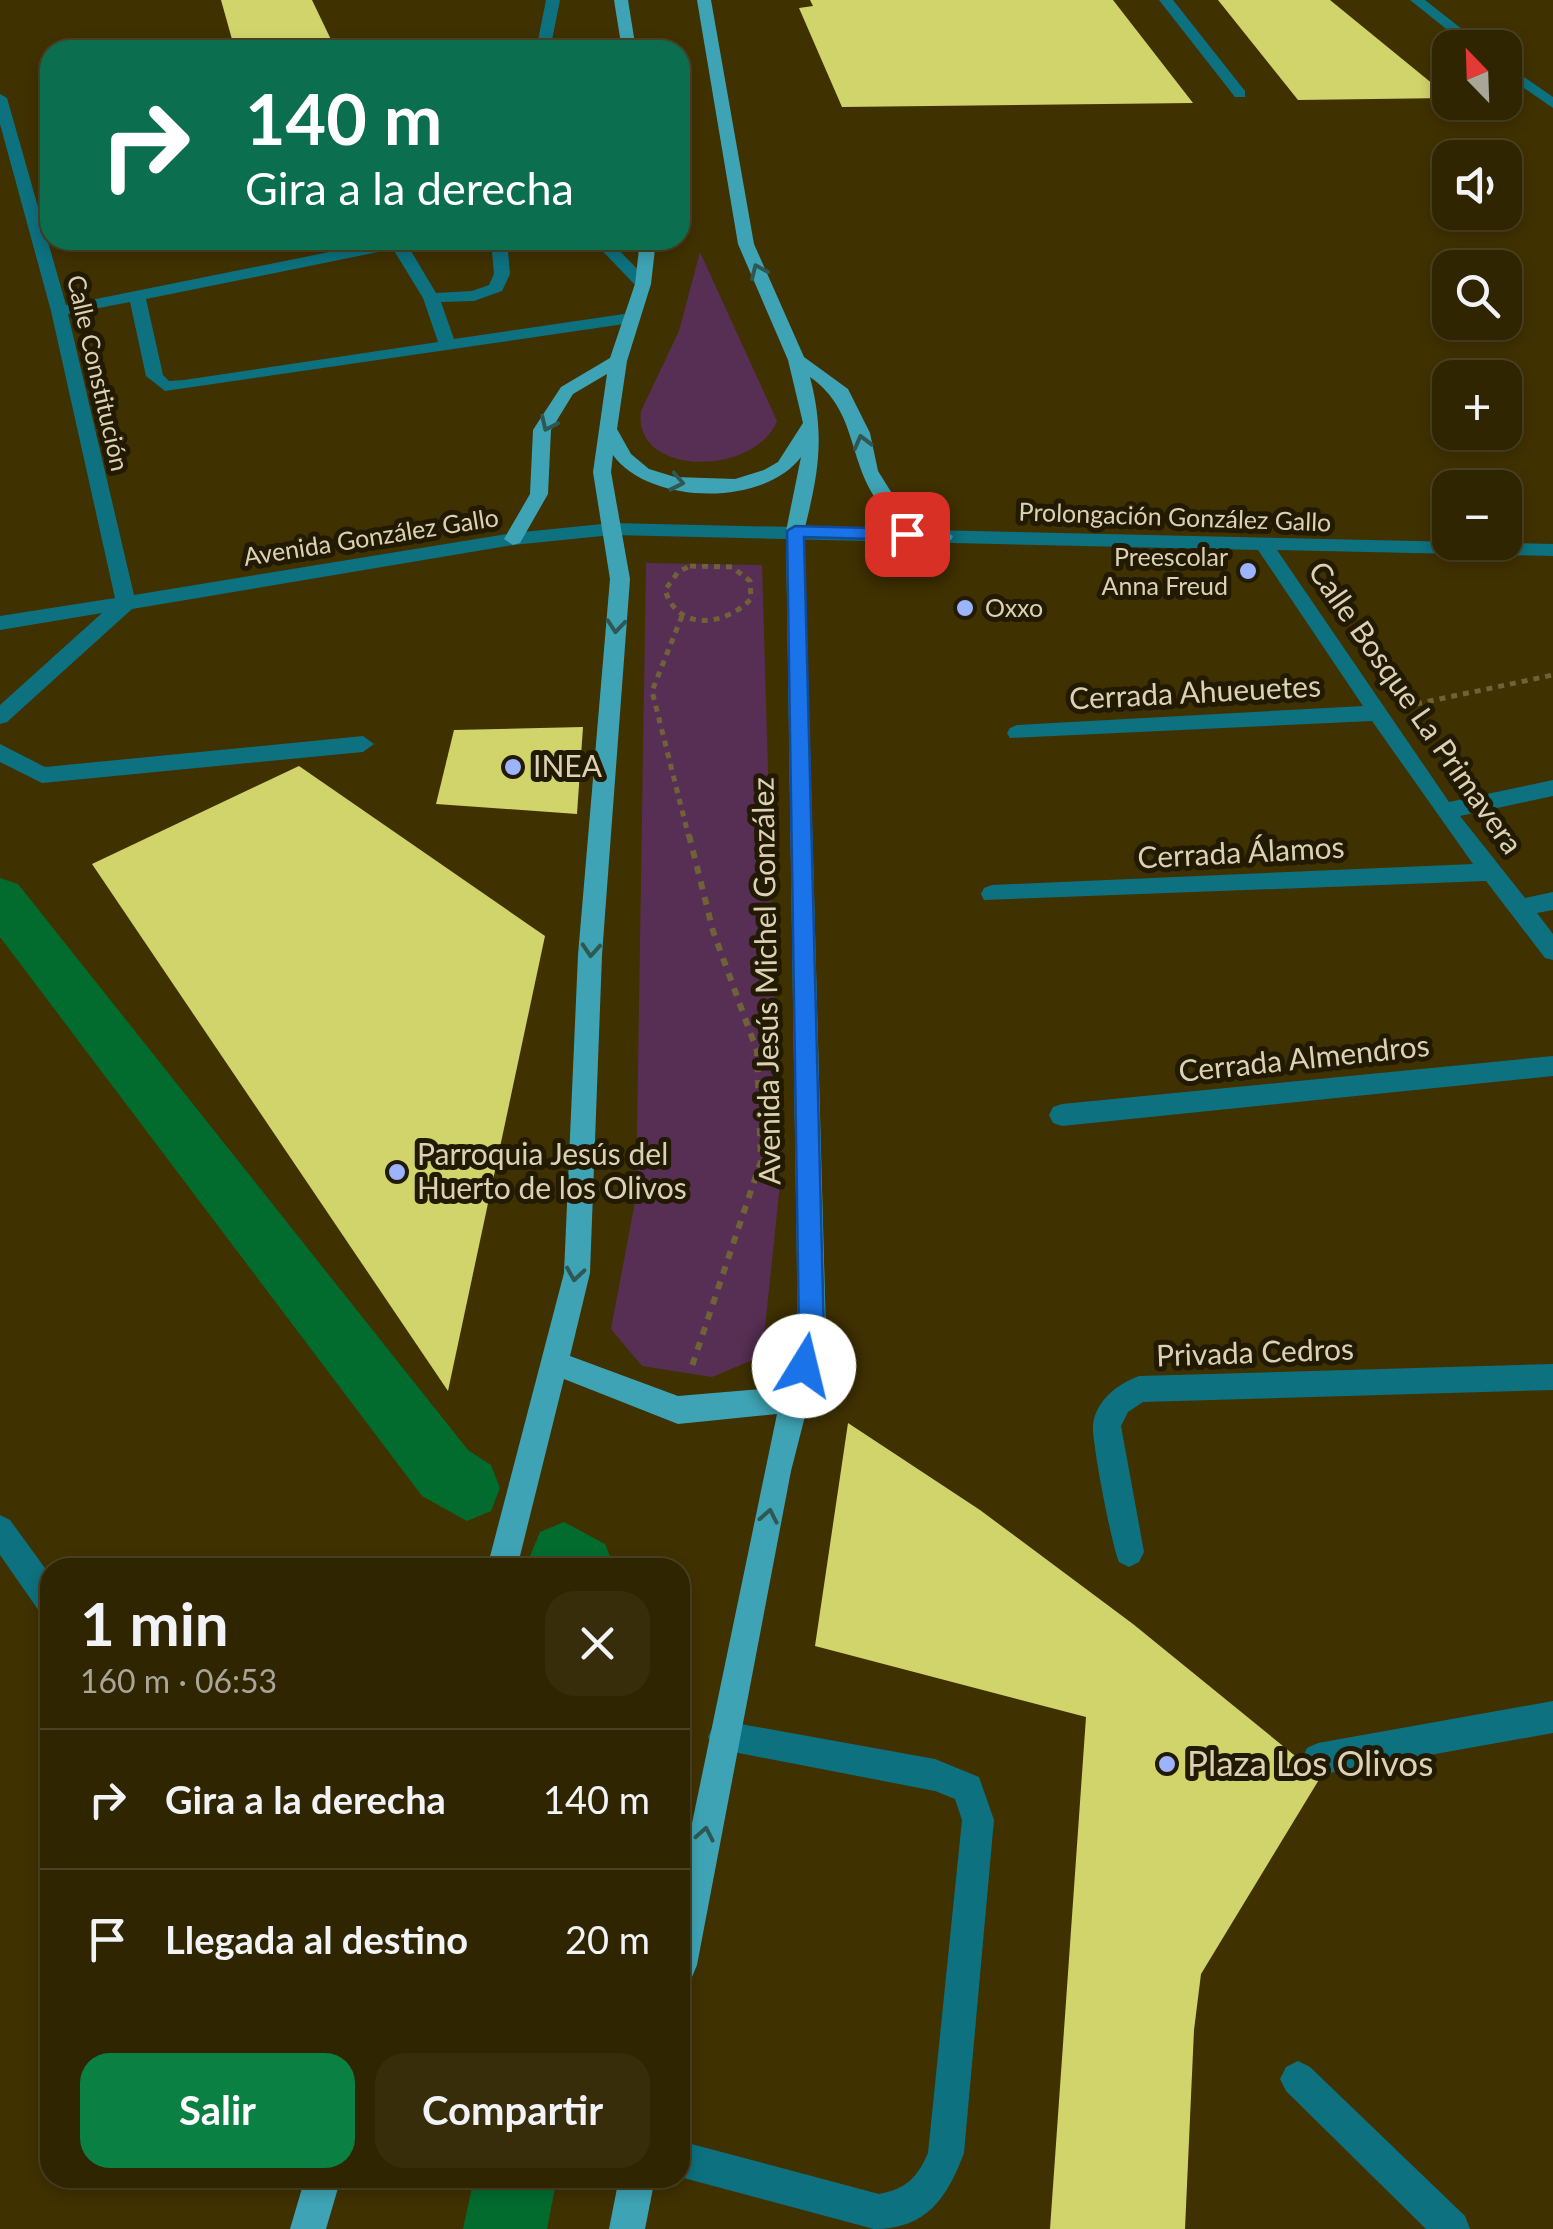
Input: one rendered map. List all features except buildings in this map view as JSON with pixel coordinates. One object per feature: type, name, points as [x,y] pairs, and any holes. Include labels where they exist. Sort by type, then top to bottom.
[{"type":"main road","points":[[621,0],[624,40]]},
{"type":"main road","name":"Avenida Jesús Michel González","points":[[690,1913],[812,1334],[795,531],[809,476],[812,420],[798,360],[746,244],[704,0]]},
{"type":"main road","points":[[505,1558],[577,1273],[590,955],[620,579],[602,472],[618,361],[642,284],[647,250]]},
{"type":"main road","points":[[798,360],[839,389],[861,433],[869,470],[891,507],[944,536]]},
{"type":"main road","points":[[513,540],[540,494],[542,430],[567,391],[618,361]]},
{"type":"main road","points":[[606,425],[622,456],[642,473],[674,484],[712,486],[748,482],[780,470],[796,453],[812,420]]},
{"type":"main road","points":[[555,1363],[678,1410],[796,1399]]},
{"type":"main road","points":[[308,2229],[320,2188]]},
{"type":"main road","points":[[627,2229],[635,2188]]},
{"type":"street","points":[[545,40],[553,0]]},
{"type":"street","points":[[1166,0],[1240,94]]},
{"type":"street","points":[[1417,0],[1456,30]]},
{"type":"street","points":[[1522,81],[1553,104]]},
{"type":"street","name":"Calle Constitución","points":[[0,98],[40,243]]},
{"type":"street","name":"Calle Constitución","points":[[42,250],[126,602]]},
{"type":"street","points":[[59,312],[361,250]]},
{"type":"street","points":[[409,250],[448,348]]},
{"type":"street","points":[[431,298],[474,296],[496,288],[502,274],[500,250]]},
{"type":"street","points":[[610,250],[642,284]]},
{"type":"street","points":[[137,296],[156,376],[165,386],[448,348],[631,318]]},
{"type":"street","name":"Avenida González Gallo","points":[[0,624],[513,540],[612,529],[795,531]]},
{"type":"street","name":"Prolongación González Gallo","points":[[795,531],[1266,546],[1553,550]]},
{"type":"street","name":"Calle Bosque La Primavera","points":[[1266,546],[1444,811],[1553,951]]},
{"type":"street","points":[[0,717],[126,602]]},
{"type":"street","name":"Cerrada Ahueuetes","points":[[1017,733],[1376,713]]},
{"type":"street","points":[[0,752],[42,775],[363,744]]},
{"type":"street","points":[[1444,811],[1553,788]]},
{"type":"street","name":"Cerrada Álamos","points":[[992,894],[1493,872]]},
{"type":"street","points":[[1521,908],[1553,901]]},
{"type":"street","name":"Cerrada Almendros","points":[[1062,1115],[1553,1066]]},
{"type":"street","name":"Privada Cedros","points":[[1128,1552],[1108,1425],[1118,1402],[1139,1388],[1553,1377]]},
{"type":"street","points":[[0,1530],[40,1586]]},
{"type":"street","points":[[1318,1759],[1553,1718]]},
{"type":"street","points":[[690,2162],[879,2212],[901,2210],[921,2201],[937,2178],[946,2152],[978,1820],[968,1788],[935,1775],[724,1738]]},
{"type":"street","points":[[1298,2079],[1440,2222]]},
{"type":"path","points":[[690,566],[732,567],[750,581],[751,599],[736,615],[709,621],[682,616],[672,609],[665,590],[678,572],[690,566]]},
{"type":"path","points":[[678,1410],[761,1161],[757,1051],[714,931],[652,691],[682,616]]},
{"type":"path","points":[[1376,713],[1553,675]]},
{"type":"shaded area","points":[[700,252],[777,421],[764,439],[745,452],[722,460],[697,462],[674,458],[655,448],[643,433],[641,411],[679,331]]},
{"type":"shaded area","points":[[646,563],[762,565],[780,1184],[762,1356],[712,1377],[642,1366],[611,1329],[636,1197]]},
{"type":"waterway","points":[[0,898],[445,1473],[467,1488]]},
{"type":"waterway","points":[[505,2229],[514,2188]]},
{"type":"place","name":"Preescolar Anna Freud","points":[[1248,571]]},
{"type":"place","name":"Oxxo","points":[[965,608]]},
{"type":"place","name":"INEA","points":[[513,767]]},
{"type":"place","name":"Parroquia Jesús del Huerto de los Olivos","points":[[397,1172]]},
{"type":"place","name":"Plaza Los Olivos","points":[[1167,1764]]},
{"type":"route","points":[[804,1366],[812,1334],[795,531],[907,534]]}]
